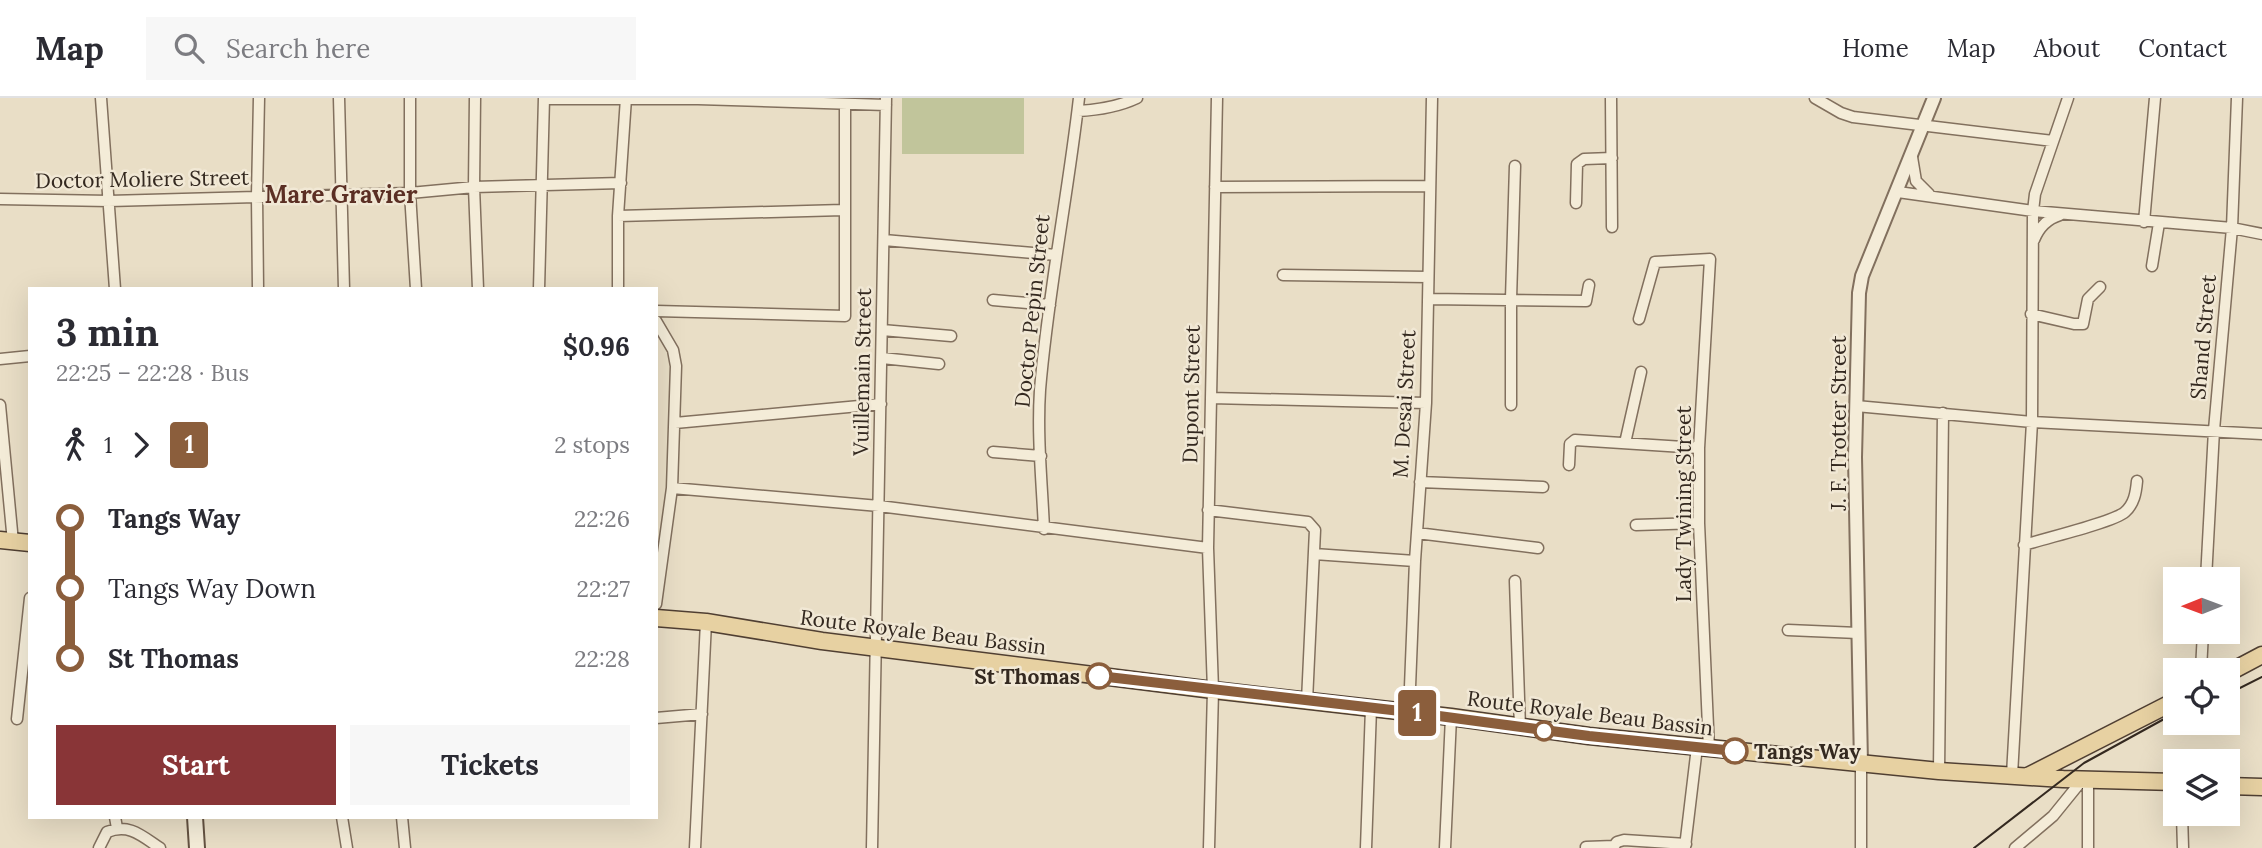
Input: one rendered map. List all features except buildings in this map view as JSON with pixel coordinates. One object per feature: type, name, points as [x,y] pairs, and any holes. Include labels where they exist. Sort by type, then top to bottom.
[{"type":"main road","name":"Route Royale Beau Bassin","points":[[658,618],[706,622],[822,641],[1213,690],[1703,748],[1939,771],[2163,782]]},
{"type":"main road","points":[[2240,667],[2262,655]]},
{"type":"main road","points":[[2020,776],[2163,707]]},
{"type":"main road","points":[[2240,786],[2262,787]]},
{"type":"main road","points":[[195,819],[198,848]]},
{"type":"street","points":[[101,98],[115,287]]},
{"type":"street","points":[[258,287],[259,98]]},
{"type":"street","points":[[339,98],[344,287]]},
{"type":"street","points":[[410,98],[410,193],[416,287]]},
{"type":"street","points":[[475,98],[474,187],[478,287]]},
{"type":"street","points":[[539,287],[544,98],[845,105],[886,102]]},
{"type":"street","points":[[618,287],[618,216],[626,98]]},
{"type":"street","name":"Doctor Pepin Street","points":[[1044,529],[1040,391],[1079,98]]},
{"type":"street","points":[[1078,111],[1101,110],[1137,98]]},
{"type":"street","name":"Dupont Street","points":[[1209,848],[1213,690],[1208,510],[1217,98]]},
{"type":"street","name":"M. Desai Street","points":[[1409,712],[1415,561],[1426,403],[1432,98]]},
{"type":"street","points":[[1611,98],[1612,227]]},
{"type":"street","name":"J. F. Trotter Street","points":[[1861,764],[1856,406],[1858,293],[1862,276],[1934,98]]},
{"type":"street","points":[[2020,776],[2025,545],[2032,422],[2033,211],[2035,194],[2068,98]]},
{"type":"street","points":[[2144,222],[2155,98]]},
{"type":"street","name":"Shand Street","points":[[2207,567],[2214,430],[2232,228],[2236,98]]},
{"type":"street","points":[[1819,99],[1840,113],[1853,117],[2053,141]]},
{"type":"street","name":"Vuillemain Street","points":[[872,848],[886,102]]},
{"type":"street","points":[[658,311],[845,316],[845,105]]},
{"type":"street","points":[[1912,157],[1916,181],[1922,190],[1933,196]]},
{"type":"street","points":[[1576,203],[1577,164],[1584,159],[1612,158]]},
{"type":"street","points":[[1511,405],[1515,166]]},
{"type":"street","name":"Doctor Moliere Street","points":[[0,199],[109,201],[410,193],[474,187],[621,183]]},
{"type":"street","points":[[1215,187],[1430,186]]},
{"type":"street","points":[[1898,192],[2033,211],[2232,228],[2262,234]]},
{"type":"street","points":[[618,216],[843,210]]},
{"type":"street","points":[[2032,246],[2040,227],[2054,216],[2063,214]]},
{"type":"street","points":[[2152,266],[2159,223]]},
{"type":"street","points":[[884,240],[1056,255]]},
{"type":"street","name":"Lady Twining Street","points":[[1639,319],[1655,262],[1710,259],[1699,448],[1703,748],[1686,846]]},
{"type":"street","points":[[1283,275],[1428,277]]},
{"type":"street","points":[[1428,299],[1586,301],[1589,285]]},
{"type":"street","points":[[2031,314],[2083,324],[2088,299],[2100,287]]},
{"type":"street","points":[[993,300],[1050,305]]},
{"type":"street","points":[[658,324],[673,350],[675,423],[672,488],[658,590]]},
{"type":"street","points":[[882,330],[951,337]]},
{"type":"street","points":[[0,359],[28,356]]},
{"type":"street","points":[[882,358],[939,364]]},
{"type":"street","points":[[1625,443],[1641,372]]},
{"type":"street","points":[[1211,398],[1426,403]]},
{"type":"street","points":[[675,423],[881,404]]},
{"type":"street","points":[[0,405],[14,541]]},
{"type":"street","points":[[1856,406],[2032,422],[2262,434]]},
{"type":"street","points":[[1939,771],[1943,413]]},
{"type":"street","points":[[1569,465],[1570,444],[1574,440],[1699,448]]},
{"type":"street","points":[[993,452],[1041,456]]},
{"type":"street","points":[[2025,545],[2118,517],[2131,505],[2137,481]]},
{"type":"street","points":[[1420,482],[1543,487]]},
{"type":"street","points":[[672,488],[879,506],[1208,548]]},
{"type":"street","points":[[1208,510],[1308,522],[1315,530],[1307,701]]},
{"type":"street","points":[[1636,525],[1699,523]]},
{"type":"street","points":[[1417,533],[1538,548]]},
{"type":"street","points":[[1314,554],[1415,561]]},
{"type":"street","points":[[1515,581],[1520,728]]},
{"type":"street","points":[[17,719],[28,617]]},
{"type":"street","points":[[695,848],[706,622]]},
{"type":"street","points":[[1788,630],[1858,633]]},
{"type":"street","points":[[1366,848],[1371,708]]},
{"type":"street","points":[[658,718],[702,714]]},
{"type":"street","points":[[1445,848],[1451,717]]},
{"type":"street","points":[[1861,764],[1861,848]]},
{"type":"street","points":[[2015,848],[2091,780]]},
{"type":"street","points":[[2088,848],[2091,780]]},
{"type":"street","points":[[342,819],[347,848]]},
{"type":"street","points":[[402,819],[405,848]]},
{"type":"street","points":[[99,848],[107,832],[116,823],[160,848]]},
{"type":"street","points":[[2182,826],[2183,848]]},
{"type":"street","points":[[1586,848],[1614,846],[1624,840],[1686,846]]},
{"type":"green space","points":[[902,98],[1024,98],[1024,154],[902,154]]},
{"type":"tram line","points":[[2240,688],[2262,677]]},
{"type":"tram line","points":[[1974,848],[2084,763],[2163,720]]},
{"type":"bus line","name":"1","points":[[1099,676],[1451,717],[1520,728],[1735,751]]},
{"type":"place","name":"St Thomas","points":[[1099,676]]},
{"type":"place","name":"Tangs Way","points":[[1735,751]]},
{"type":"district","name":"Mare Gravier","points":[[341,194]]}]
